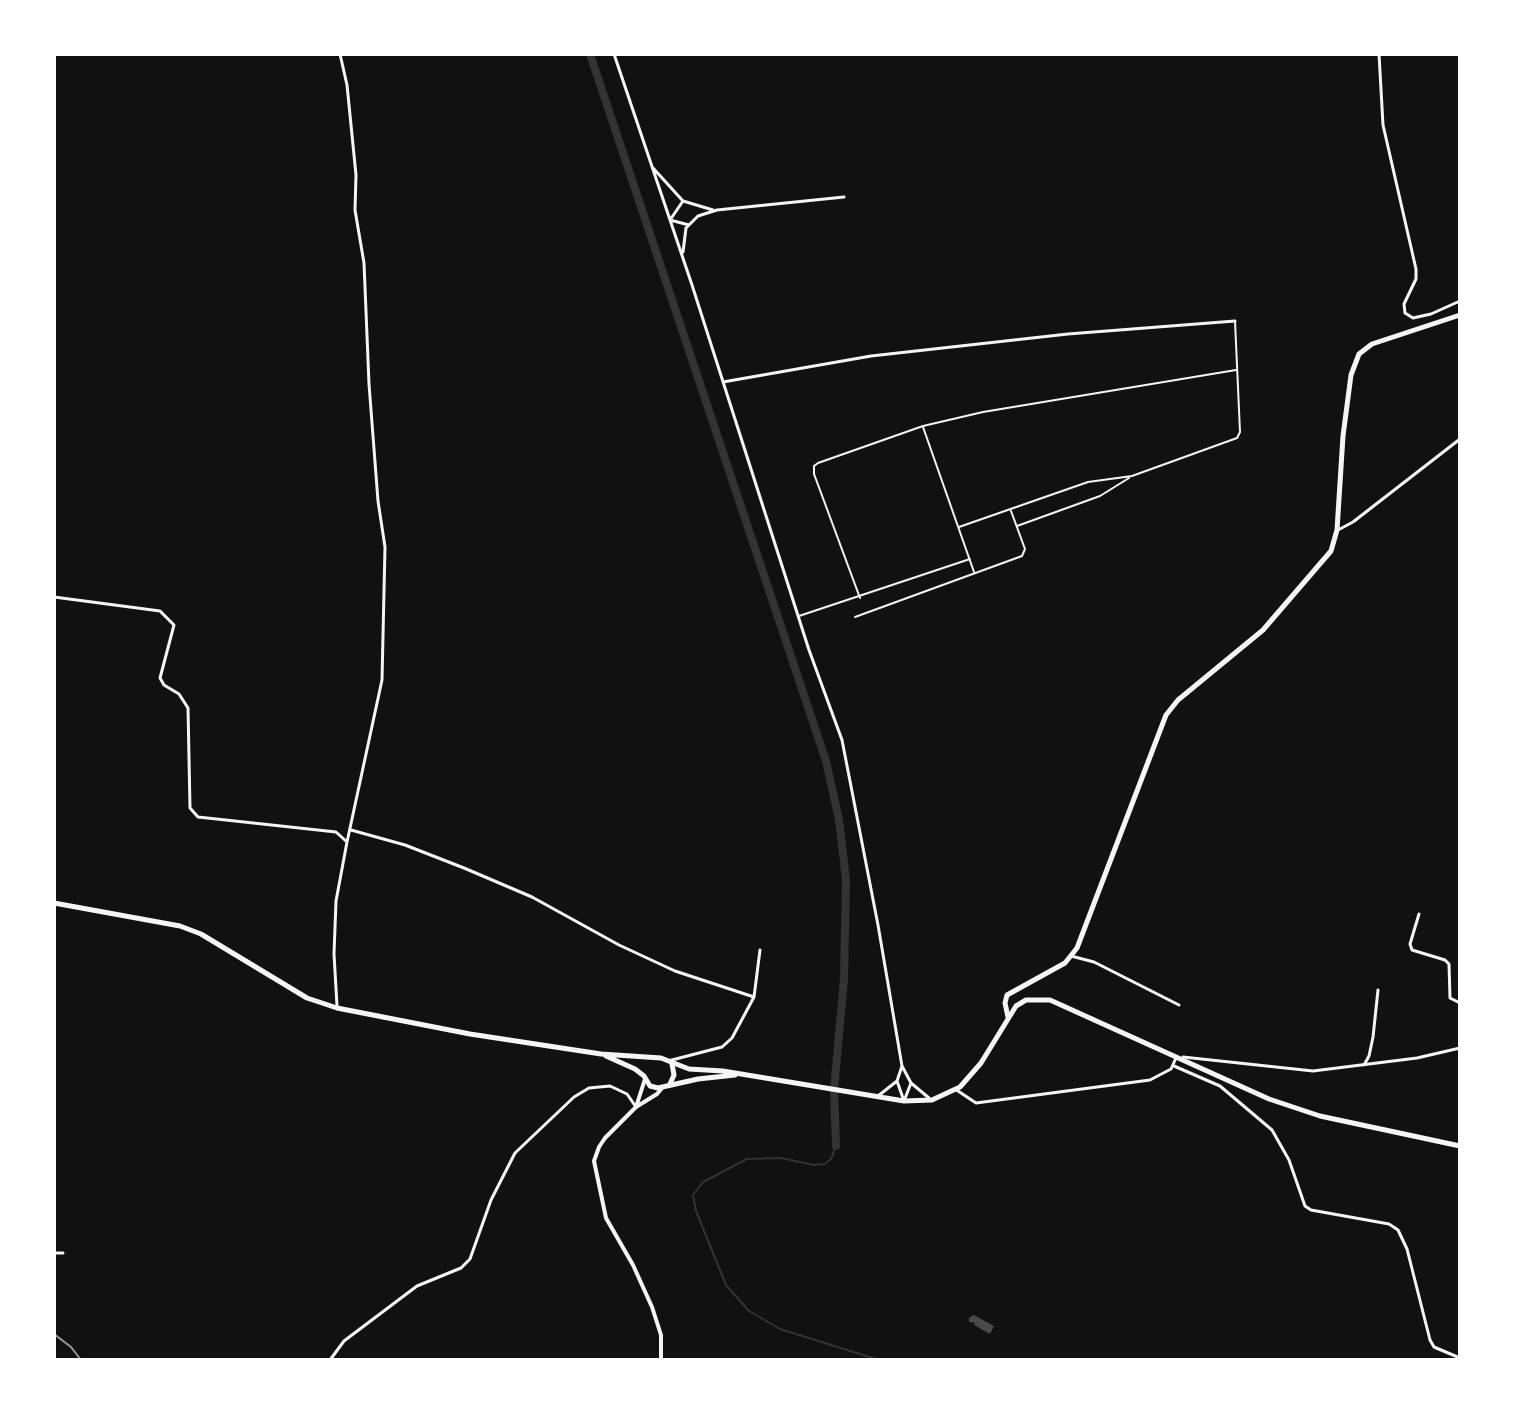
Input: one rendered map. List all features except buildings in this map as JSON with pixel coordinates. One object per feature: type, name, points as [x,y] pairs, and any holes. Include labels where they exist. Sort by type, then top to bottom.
[{"type":"main road","points":[[1008,1017],[1007,995],[1065,963],[1077,948],[1166,715],[1178,700],[1263,630],[1331,551],[1337,530],[1343,436],[1351,375],[1359,354],[1372,344],[1460,315]]},
{"type":"main road","points":[[54,903],[180,926],[201,934],[297,993],[337,1008],[470,1034],[601,1054],[661,1058],[689,1069],[904,1101],[932,1100],[955,1089],[981,1063],[1016,1006],[1026,1000],[1050,1000],[1269,1099],[1320,1116],[1460,1146]]},
{"type":"main road","points":[[601,1054],[620,1061],[650,1086],[662,1088],[737,1074]]},
{"type":"main road","points":[[644,1078],[646,1066],[653,1059]]},
{"type":"main road","points":[[669,1085],[674,1075],[670,1062]]},
{"type":"street","points":[[337,1008],[334,954],[336,901],[382,680],[385,560],[369,384],[364,263],[355,210],[356,175],[347,85],[340,54]]},
{"type":"street","points":[[614,54],[798,616],[842,740],[902,1066],[918,1092],[932,1100]]},
{"type":"street","points":[[1379,54],[1383,125],[1416,269],[1416,279],[1404,304],[1405,313],[1413,318],[1460,301]]},
{"type":"street","points":[[652,167],[683,201],[717,210]]},
{"type":"street","points":[[682,256],[686,228],[698,216],[717,210],[844,197]]},
{"type":"street","points":[[670,220],[683,201]]},
{"type":"street","points":[[670,220],[689,225]]},
{"type":"street","points":[[723,382],[871,356],[1068,334],[1235,321],[1240,432],[1237,438],[1132,476],[1100,496],[1016,526]]},
{"type":"street","points":[[860,598],[814,474],[814,466],[923,426],[983,412],[1236,370]]},
{"type":"street","points":[[923,426],[975,574]]},
{"type":"street","points":[[1337,530],[1353,522],[1460,439]]},
{"type":"street","points":[[959,527],[1088,482],[1132,476]]},
{"type":"street","points":[[855,617],[1022,556],[1025,549],[1010,509]]},
{"type":"street","points":[[798,616],[860,598],[970,559]]},
{"type":"street","points":[[54,597],[160,611],[174,625],[160,678],[164,685],[179,694],[188,708],[190,808],[198,817],[336,832],[347,842]]},
{"type":"street","points":[[351,830],[405,845],[477,874],[532,897],[619,945],[675,971],[754,997]]},
{"type":"street","points":[[1419,914],[1410,944],[1412,950],[1449,964],[1450,998],[1460,1003]]},
{"type":"street","points":[[670,1062],[722,1047],[732,1038],[754,997],[760,950]]},
{"type":"street","points":[[1071,956],[1094,962],[1179,1005]]},
{"type":"street","points":[[1364,1065],[1373,1037],[1378,990]]},
{"type":"street","points":[[955,1089],[976,1103],[1150,1080],[1174,1066],[1177,1057],[1313,1071],[1460,1048]]},
{"type":"street","points":[[878,1097],[897,1081],[902,1066]]},
{"type":"street","points":[[1174,1066],[1220,1086],[1272,1130],[1289,1160],[1305,1206],[1311,1210],[1389,1224],[1398,1230],[1407,1249],[1430,1340],[1434,1347],[1460,1358]]},
{"type":"street","points":[[636,1107],[644,1078]]},
{"type":"street","points":[[897,1081],[904,1101]]},
{"type":"street","points":[[904,1101],[911,1083]]},
{"type":"street","points":[[330,1360],[344,1341],[417,1286],[461,1268],[470,1259],[491,1200],[515,1153],[574,1097],[589,1088],[610,1086],[627,1094],[636,1107]]},
{"type":"street","points":[[661,1360],[661,1335],[652,1307],[633,1265],[606,1218],[594,1161],[599,1147],[636,1107],[662,1088]]},
{"type":"street","points":[[54,1253],[63,1253]]},
{"type":"street","points":[[540,1360],[561,1360]]},
{"type":"waterway","points":[[590,54],[826,761],[839,820],[846,880],[844,979],[834,1090],[836,1146]]},
{"type":"waterway","points":[[836,1146],[831,1159],[825,1164],[814,1165],[781,1158],[747,1159],[703,1182],[693,1195],[696,1211],[726,1285],[749,1311],[780,1329],[879,1360]]},
{"type":"railway","points":[[54,1334],[71,1347],[81,1360]]}]
